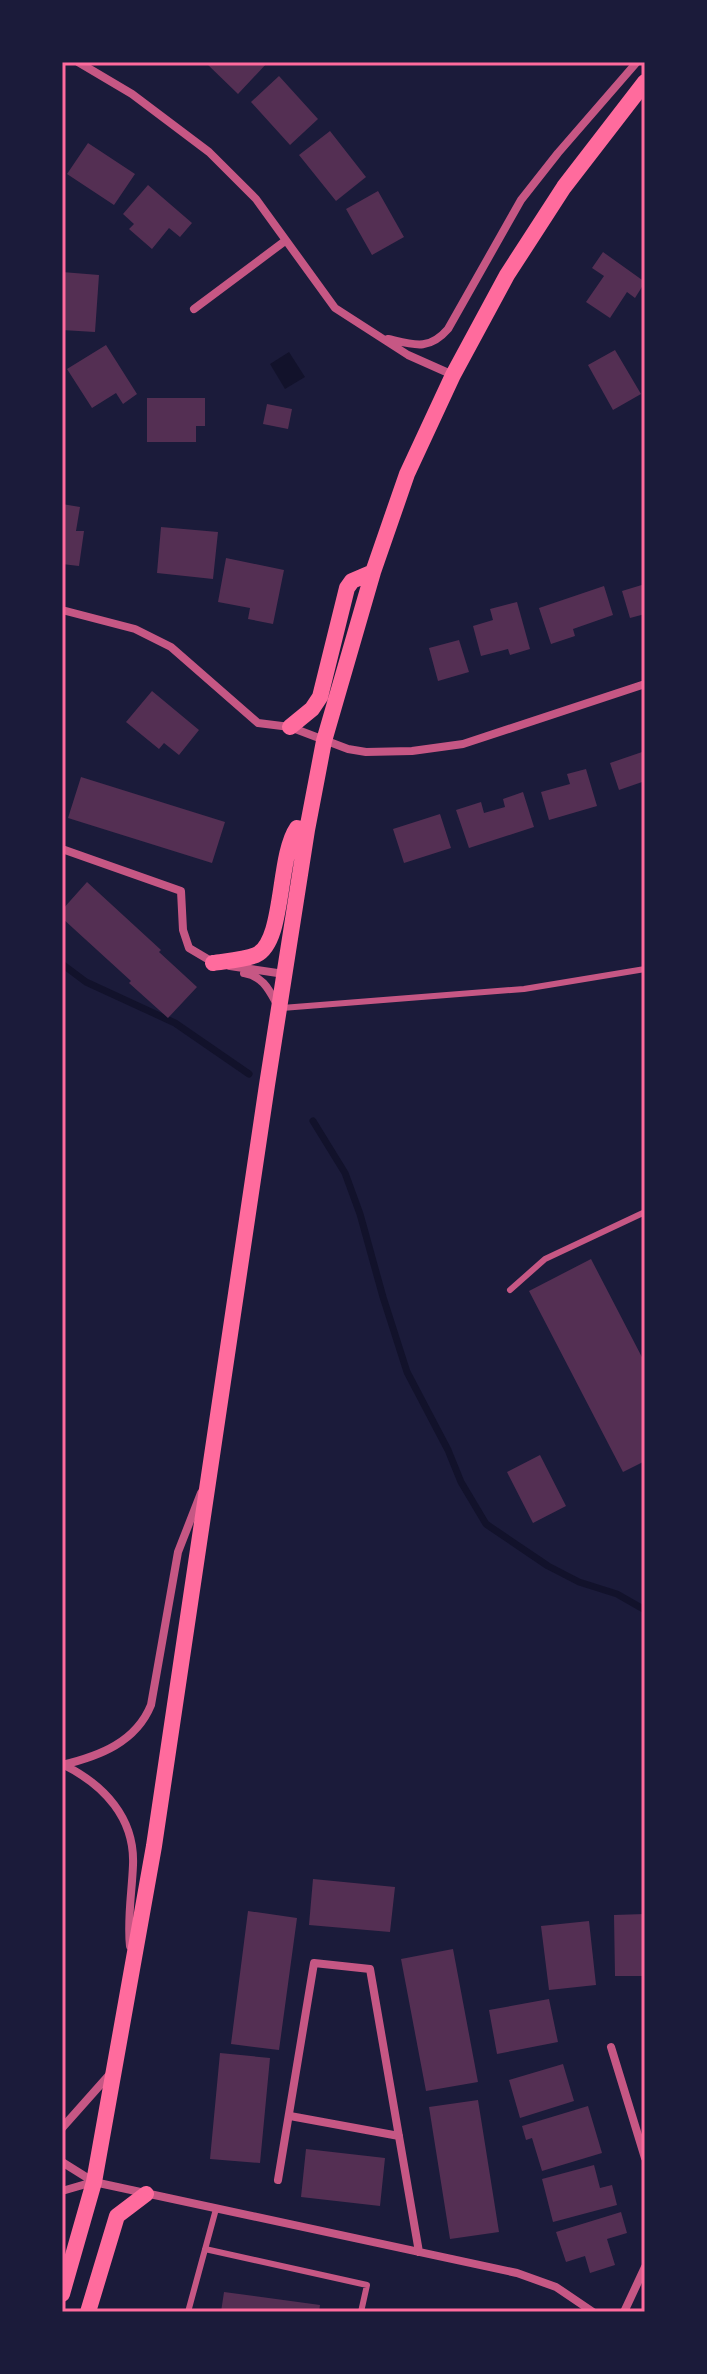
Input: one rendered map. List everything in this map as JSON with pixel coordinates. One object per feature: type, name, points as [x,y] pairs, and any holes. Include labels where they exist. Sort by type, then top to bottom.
[{"type":"main road","points":[[62,2294],[94,2182],[154,1846],[284,974],[324,741],[373,572],[407,474],[453,375],[507,275],[564,187],[645,82]]},
{"type":"main road","points":[[290,727],[312,709],[320,697],[347,588],[352,581],[373,572]]},
{"type":"main road","points":[[213,963],[257,955],[267,946],[278,910],[289,840],[297,828],[307,830]]},
{"type":"main road","points":[[88,2312],[117,2216],[146,2194]]},
{"type":"street","points":[[78,62],[132,94],[209,152],[256,199],[335,308],[408,355],[453,375]]},
{"type":"street","points":[[379,337],[426,345],[437,341],[448,329],[521,200],[637,62]]},
{"type":"street","points":[[194,309],[285,241]]},
{"type":"street","points":[[62,610],[135,629],[171,647],[258,723],[290,727],[324,741],[366,752],[412,751],[463,744],[645,684]]},
{"type":"street","points":[[62,849],[181,891],[183,930],[189,948],[233,972],[252,975],[267,985],[279,1008]]},
{"type":"street","points":[[213,963],[284,974]]},
{"type":"street","points":[[63,1765],[108,1750],[130,1737],[145,1721],[151,1705],[178,1552],[207,1477]]},
{"type":"street","points":[[63,1765],[84,1775],[111,1800],[131,1838],[130,1940],[133,1968]]},
{"type":"street","points":[[278,2180],[314,1963],[370,1969],[419,2252]]},
{"type":"street","points":[[611,2047],[645,2158]]},
{"type":"street","points":[[62,2128],[116,2067]]},
{"type":"street","points":[[290,2116],[399,2136]]},
{"type":"street","points":[[62,2162],[94,2182],[517,2273],[556,2287],[593,2312]]},
{"type":"street","points":[[62,2191],[94,2182]]},
{"type":"street","points":[[624,2312],[645,2267]]},
{"type":"lane","points":[[279,1008],[524,989],[645,969]]},
{"type":"lane","points":[[510,1290],[545,1259],[645,1212]]},
{"type":"lane","points":[[188,2312],[216,2209]]},
{"type":"lane","points":[[205,2249],[367,2285],[361,2312]]},
{"type":"shaded area","points":[[289,352],[305,377],[285,389],[270,364]]},
{"type":"building","points":[[205,62],[268,62],[238,94]]},
{"type":"building","points":[[279,76],[318,119],[290,145],[251,102]]},
{"type":"building","points":[[330,131],[366,177],[336,201],[299,155]]},
{"type":"building","points":[[88,143],[135,174],[114,205],[67,174]]},
{"type":"building","points":[[148,185],[192,223],[180,237],[169,228],[152,249],[129,229],[134,224],[123,214]]},
{"type":"building","points":[[378,191],[404,237],[372,255],[346,209]]},
{"type":"building","points":[[603,252],[645,282],[635,298],[627,292],[610,318],[586,302],[604,276],[592,268]]},
{"type":"building","points":[[62,272],[99,275],[95,332],[62,330]]},
{"type":"building","points":[[106,345],[137,394],[123,404],[116,393],[92,408],[67,369]]},
{"type":"building","points":[[615,350],[641,394],[613,410],[588,365]]},
{"type":"building","points":[[147,398],[205,398],[205,426],[196,426],[196,442],[147,442]]},
{"type":"building","points":[[267,404],[292,409],[288,429],[263,424]]},
{"type":"building","points":[[62,504],[80,507],[76,531],[84,531],[79,566],[62,564]]},
{"type":"building","points":[[161,527],[218,532],[213,579],[157,573]]},
{"type":"building","points":[[226,558],[284,570],[273,624],[248,619],[250,608],[218,602]]},
{"type":"building","points":[[645,584],[645,614],[630,618],[622,591]]},
{"type":"building","points":[[604,586],[613,615],[573,629],[575,636],[551,644],[539,608]]},
{"type":"building","points":[[517,602],[530,649],[510,655],[508,649],[481,656],[473,626],[493,620],[490,609]]},
{"type":"building","points":[[459,640],[469,672],[438,681],[429,648]]},
{"type":"building","points":[[152,691],[199,730],[179,755],[164,743],[159,749],[126,722]]},
{"type":"building","points":[[645,751],[645,781],[619,790],[610,763]]},
{"type":"building","points":[[586,769],[597,806],[549,820],[541,792],[570,784],[567,774]]},
{"type":"building","points":[[81,777],[225,822],[212,863],[68,818]]},
{"type":"building","points":[[523,792],[534,827],[469,848],[456,810],[481,802],[484,813],[505,807],[503,799]]},
{"type":"building","points":[[440,814],[451,848],[404,863],[393,829]]},
{"type":"building","points":[[87,882],[197,987],[168,1018],[62,918],[62,910]]},
{"type":"building","points":[[591,1259],[645,1363],[645,1461],[623,1472],[529,1291]]},
{"type":"building","points":[[540,1455],[566,1506],[533,1523],[507,1472]]},
{"type":"building","points":[[313,1879],[395,1887],[390,1932],[309,1925]]},
{"type":"building","points":[[248,1911],[297,1918],[279,2050],[231,2044]]},
{"type":"building","points":[[645,1914],[645,1976],[615,1976],[614,1915]]},
{"type":"building","points":[[589,1921],[596,1985],[549,1990],[541,1926]]},
{"type":"building","points":[[453,1949],[478,2082],[426,2091],[401,1959]]},
{"type":"building","points":[[549,1999],[558,2042],[497,2054],[489,2010]]},
{"type":"building","points":[[220,2053],[270,2058],[260,2163],[210,2159]]},
{"type":"building","points":[[563,2064],[574,2101],[520,2118],[509,2080]]},
{"type":"building","points":[[478,2100],[499,2232],[450,2239],[429,2107]]},
{"type":"building","points":[[588,2106],[602,2153],[542,2171],[532,2138],[526,2140],[522,2126]]},
{"type":"building","points":[[306,2149],[385,2158],[380,2206],[301,2197]]},
{"type":"building","points":[[594,2165],[600,2188],[612,2185],[617,2205],[553,2222],[542,2179]]},
{"type":"building","points":[[621,2212],[627,2233],[607,2239],[615,2265],[590,2273],[585,2256],[566,2262],[556,2232]]},
{"type":"building","points":[[224,2292],[320,2305],[319,2312],[221,2312]]},
{"type":"waterway","points":[[62,964],[86,982],[175,1023],[249,1074]]},
{"type":"waterway","points":[[313,1121],[345,1173],[407,1372],[448,1450],[461,1482],[486,1524],[548,1566],[579,1582],[617,1594],[645,1610]]}]
